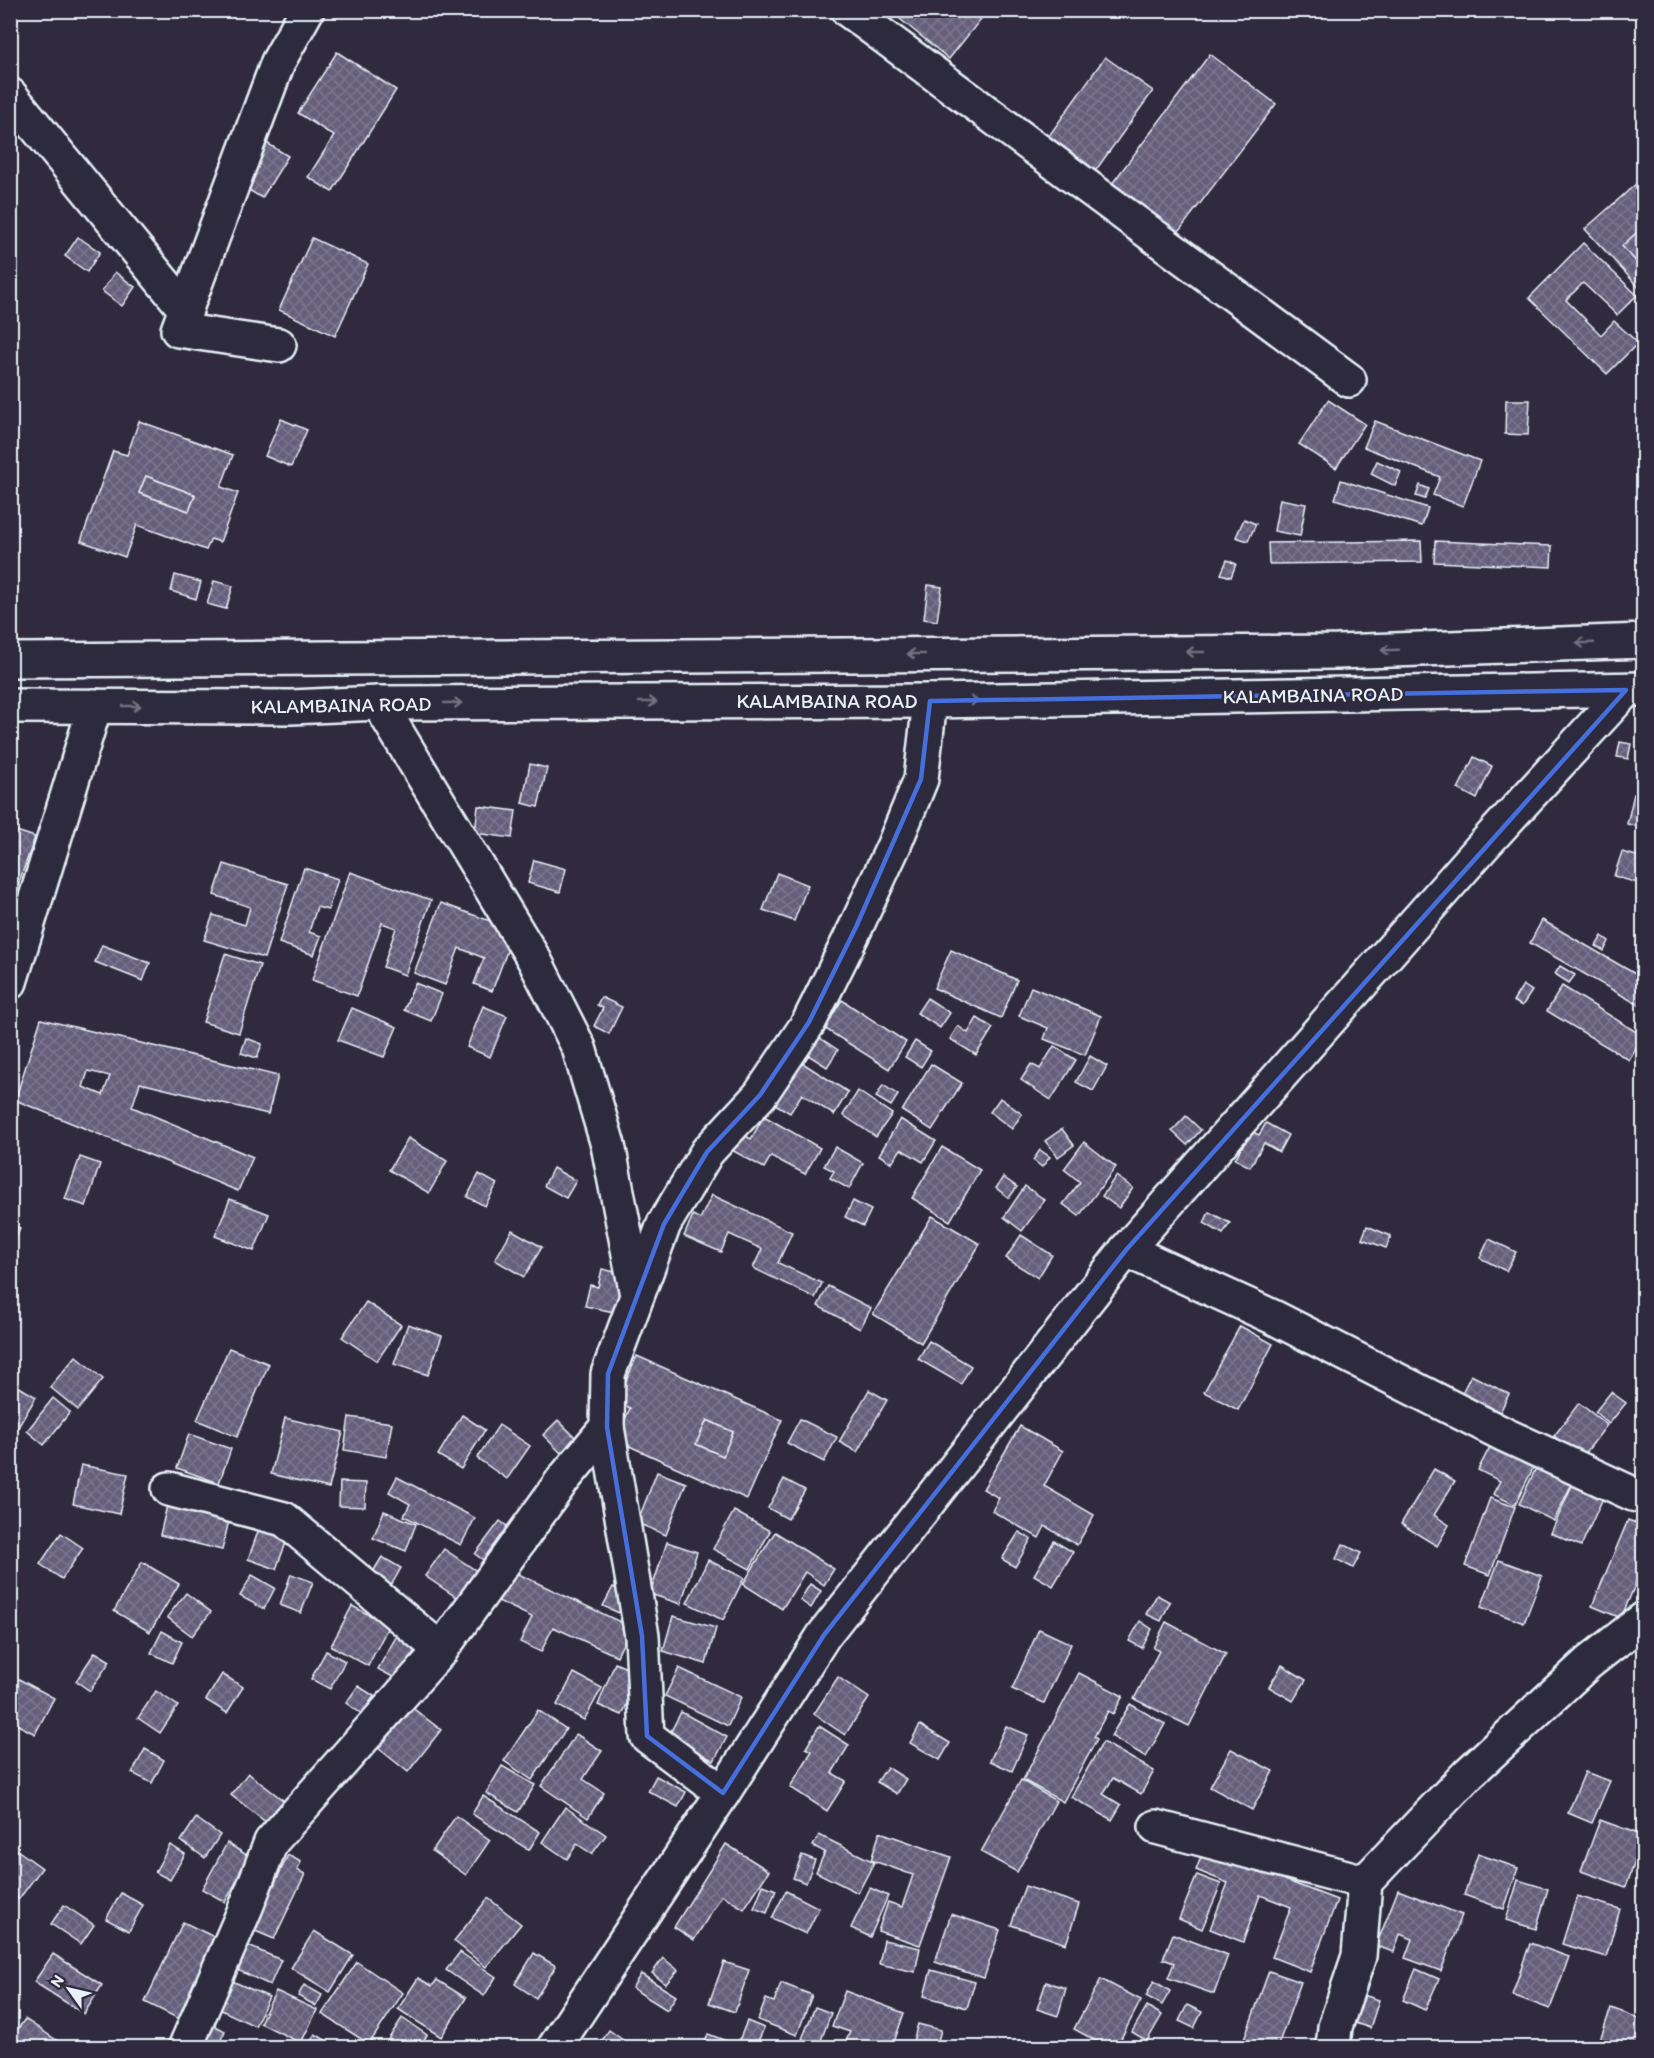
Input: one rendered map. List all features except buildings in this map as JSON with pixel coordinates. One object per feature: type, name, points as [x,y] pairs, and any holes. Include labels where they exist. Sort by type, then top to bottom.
[{"type":"street","points":[[279,345],[178,330],[278,62],[307,10]]},
{"type":"street","points":[[848,10],[1349,380]]},
{"type":"street","points":[[10,95],[186,310]]},
{"type":"street","points":[[10,660],[1325,652],[1644,641]]},
{"type":"street","points":[[565,2043],[824,1635],[1126,1250],[1483,846],[1635,689]]},
{"type":"street","name":"KALAMBAINA ROAD","points":[[10,706],[291,707],[379,703],[930,701],[1635,689]]},
{"type":"street","points":[[723,1793],[646,1736],[642,1636],[607,1427],[608,1374],[664,1224],[707,1152],[760,1095],[809,1022],[856,927],[894,845],[921,779],[930,701]]},
{"type":"street","points":[[379,703],[535,961],[579,1048],[608,1145],[637,1295]]},
{"type":"street","points":[[10,982],[95,706]]},
{"type":"street","points":[[1126,1250],[1273,1317],[1505,1435],[1644,1497]]},
{"type":"street","points":[[185,2048],[272,1842],[441,1650],[562,1481],[607,1427]]},
{"type":"street","points":[[169,1490],[284,1519],[441,1650]]},
{"type":"street","points":[[1333,2048],[1335,2027],[1359,1956],[1365,1882],[1468,1774],[1588,1663],[1644,1619]]},
{"type":"street","points":[[1156,1827],[1365,1882]]},
{"type":"highlighted area","points":[[1626,690],[1126,1250],[824,1635],[723,1793],[647,1736],[642,1636],[607,1427],[608,1374],[664,1224],[707,1152],[760,1095],[809,1022],[856,927],[921,779],[930,701]]}]
